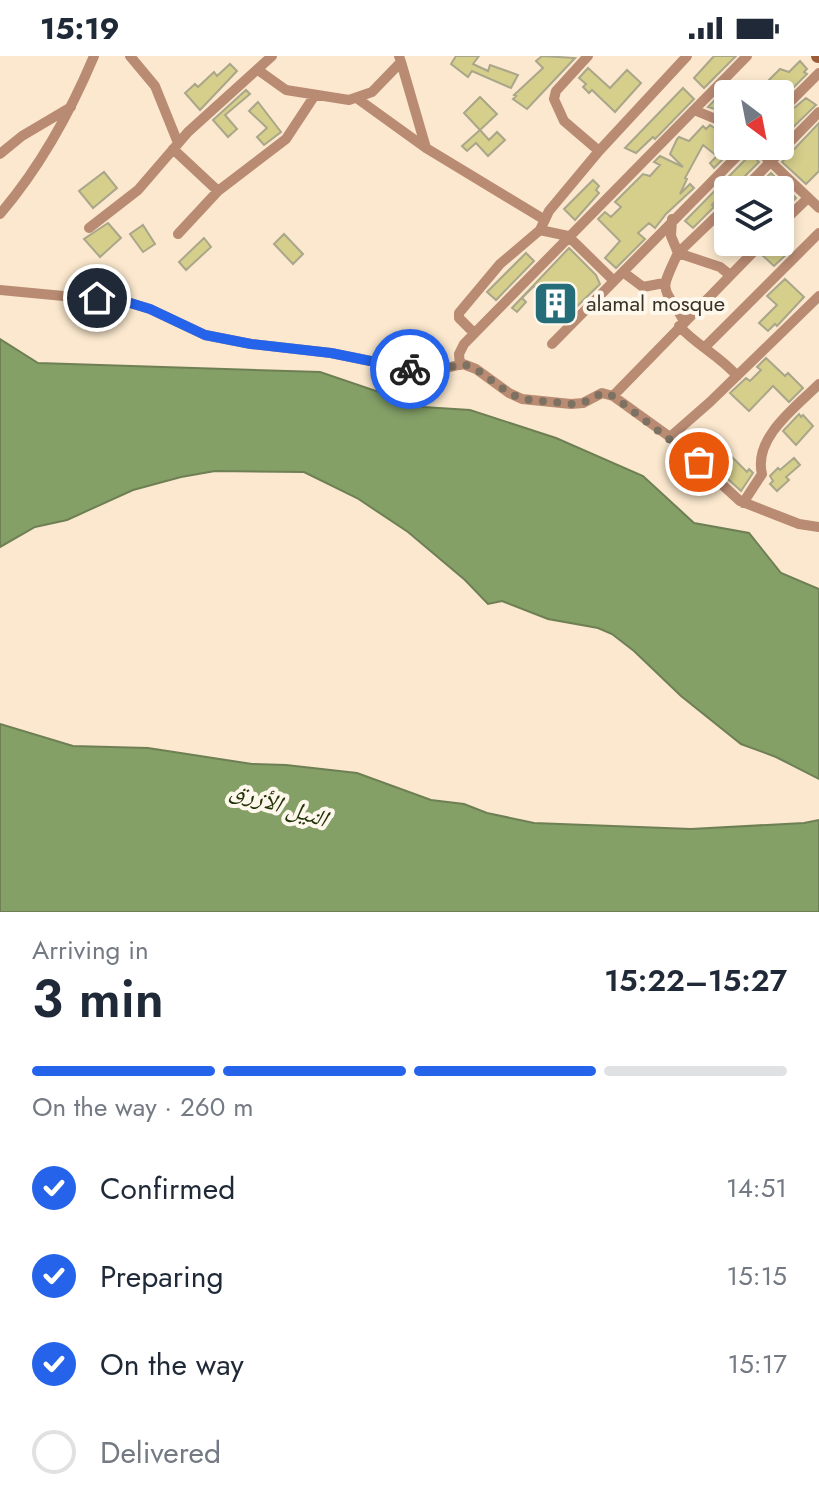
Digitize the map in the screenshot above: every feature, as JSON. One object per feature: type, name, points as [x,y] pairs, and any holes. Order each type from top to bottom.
[{"type":"street","points":[[0,214],[48,149],[73,106],[94,56]]},
{"type":"street","points":[[130,56],[155,86],[175,146],[218,191]]},
{"type":"street","points":[[89,228],[138,190],[175,146],[272,56]]},
{"type":"street","points":[[588,56],[556,91],[554,99],[564,121],[599,151]]},
{"type":"street","points":[[474,333],[459,318],[459,313],[500,264],[542,225],[549,211],[599,151],[687,56]]},
{"type":"street","points":[[460,365],[459,354],[474,333],[747,56]]},
{"type":"street","points":[[258,70],[286,90],[344,100],[358,99],[372,92],[400,59]]},
{"type":"street","points":[[400,59],[426,148]]},
{"type":"street","points":[[794,98],[819,73]]},
{"type":"street","points":[[178,234],[218,191],[286,139],[315,95]]},
{"type":"street","points":[[358,99],[542,225],[568,236],[614,281]]},
{"type":"street","points":[[0,154],[22,136],[73,106]]},
{"type":"street","points":[[694,110],[714,118]]},
{"type":"street","points":[[758,176],[819,112]]},
{"type":"street","points":[[552,344],[733,160]]},
{"type":"street","points":[[767,160],[819,208]]},
{"type":"street","points":[[794,212],[808,198]]},
{"type":"street","points":[[714,218],[678,253],[664,283],[665,293],[689,337],[706,346],[737,376]]},
{"type":"street","points":[[672,219],[671,236],[678,253],[720,267],[730,275]]},
{"type":"street","points":[[706,346],[819,233]]},
{"type":"street","points":[[613,396],[749,256]]},
{"type":"street","points":[[623,272],[643,287],[664,283]]},
{"type":"street","points":[[0,290],[127,302],[150,309],[205,335],[241,343],[331,353],[433,371],[460,365],[476,369],[522,399],[571,404],[583,403],[602,393],[613,396],[670,437],[743,503],[799,524],[819,527]]},
{"type":"street","points":[[670,437],[819,296]]},
{"type":"street","points":[[743,503],[762,474],[759,465],[764,444],[818,390]]},
{"type":"water","points":[[0,339],[38,363],[320,372],[423,407],[470,410],[556,438],[643,476],[694,523],[749,533],[781,573],[819,589],[819,779],[776,757],[741,744],[681,696],[612,634],[598,628],[548,619],[502,601],[488,604],[465,580],[408,532],[357,498],[304,472],[215,471],[181,477],[133,490],[67,520],[35,527],[0,547]]},
{"type":"water","name":"النيل الأزرق","points":[[0,724],[73,746],[148,748],[252,764],[357,773],[431,800],[464,804],[487,813],[534,823],[691,829],[819,820],[819,912],[0,912]]},
{"type":"building","points":[[456,56],[479,56],[473,64],[488,71],[490,65],[518,75],[511,88],[472,71],[468,77],[451,64]]},
{"type":"building","points":[[542,56],[575,58],[527,109],[513,99],[514,95],[543,68],[536,61]]},
{"type":"building","points":[[714,56],[736,56],[704,88],[694,78]]},
{"type":"building","points":[[800,61],[807,69],[804,72],[807,74],[794,87],[794,80],[769,80],[780,69],[789,72]]},
{"type":"building","points":[[230,64],[237,71],[200,110],[185,93],[195,84],[198,87],[214,72],[217,76]]},
{"type":"building","points":[[588,68],[610,88],[627,70],[641,83],[615,112],[592,90],[589,93],[583,87],[586,84],[579,78]]},
{"type":"building","points":[[683,88],[694,99],[655,139],[653,137],[636,153],[625,148]]},
{"type":"building","points":[[246,90],[250,94],[225,115],[237,129],[228,137],[213,120]]},
{"type":"building","points":[[480,97],[497,114],[480,130],[464,113]]},
{"type":"building","points":[[806,98],[816,105],[794,126],[794,108]]},
{"type":"building","points":[[258,102],[281,132],[264,145],[257,137],[267,128],[249,111]]},
{"type":"building","points":[[819,123],[819,171],[806,184],[782,162],[794,160],[794,149]]},
{"type":"building","points":[[710,125],[714,128],[714,154],[703,145],[680,194],[690,184],[694,188],[655,228],[649,223],[638,233],[645,239],[616,268],[605,258],[620,241],[598,219],[605,212],[611,217],[621,207],[615,202],[643,174],[650,176],[660,165],[654,162],[660,156],[683,167],[670,154],[677,139],[689,141],[703,126],[706,129]]},
{"type":"building","points":[[480,130],[489,140],[497,132],[505,140],[488,156],[476,143],[467,151],[462,146]]},
{"type":"building","points":[[714,159],[722,160],[714,168],[710,163]]},
{"type":"building","points":[[745,160],[759,162],[745,176],[729,176]]},
{"type":"building","points":[[104,172],[117,188],[93,208],[79,191]]},
{"type":"building","points":[[593,180],[599,186],[596,190],[599,193],[575,220],[564,209]]},
{"type":"building","points":[[714,192],[714,207],[693,228],[685,221]]},
{"type":"building","points":[[108,223],[121,238],[100,257],[84,239]]},
{"type":"building","points":[[143,225],[155,244],[143,252],[130,234]]},
{"type":"building","points":[[284,234],[303,254],[293,264],[274,244]]},
{"type":"building","points":[[204,238],[211,247],[186,270],[179,262]]},
{"type":"building","points":[[569,248],[596,275],[600,284],[564,319],[537,307],[543,295],[534,286],[522,298],[526,302],[517,312],[512,308]]},
{"type":"building","points":[[526,253],[534,261],[496,300],[487,292]]},
{"type":"building","points":[[763,256],[785,256],[774,266]]},
{"type":"building","points":[[785,279],[804,297],[777,326],[775,324],[768,331],[759,323],[777,305],[767,296]]},
{"type":"building","points":[[766,358],[803,388],[789,402],[773,386],[749,411],[730,393],[746,378],[750,381],[761,370],[757,367]]},
{"type":"building","points":[[799,414],[813,426],[796,445],[783,431]]},
{"type":"building","points":[[731,456],[747,472],[749,469],[753,473],[741,491],[717,469]]},
{"type":"building","points":[[794,458],[800,465],[786,477],[789,480],[777,491],[770,484],[773,481],[770,476]]},
{"type":"way so far","points":[[410,369],[433,371],[463,364],[522,399],[571,404],[583,403],[602,393],[613,396],[699,462]]},
{"type":"place","name":"alamal mosque","points":[[555,303]]},
{"type":"route","points":[[97,298],[150,309],[205,335],[251,344],[331,353],[410,369]]}]
